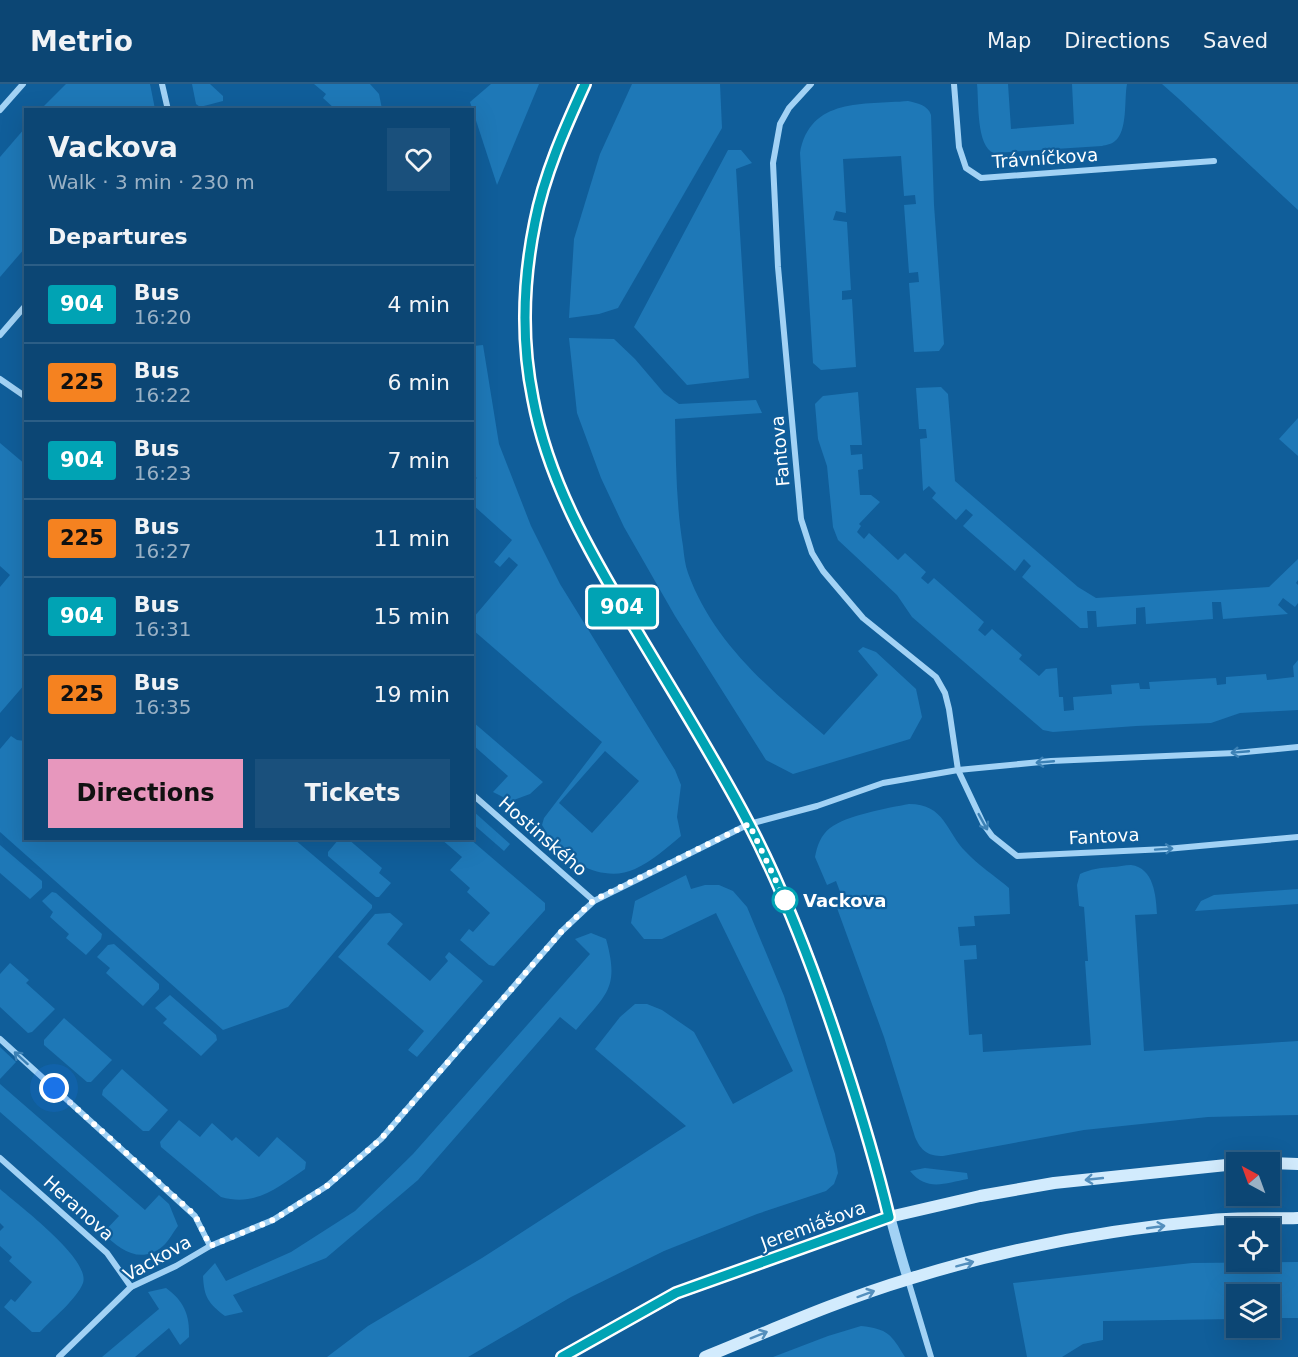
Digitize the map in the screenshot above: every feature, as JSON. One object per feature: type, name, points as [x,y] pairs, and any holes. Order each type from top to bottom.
[{"type":"main road","points":[[1280,1163],[1298,1164]]},
{"type":"main road","name":"Jeremiášova","points":[[562,1357],[676,1293],[889,1217],[980,1196],[1054,1183],[1226,1165]]},
{"type":"main road","points":[[705,1357],[824,1309],[908,1279],[1067,1239],[1213,1220],[1298,1218]]},
{"type":"street","points":[[0,110],[22,84]]},
{"type":"street","points":[[162,84],[168,108]]},
{"type":"street","points":[[585,84],[560,143],[535,219],[525,298],[524,324],[527,360],[533,401],[543,438],[562,492],[585,544],[749,824],[775,876],[818,982],[873,1154],[889,1217],[931,1357]]},
{"type":"street","name":"Fantova","points":[[811,84],[789,108],[780,124],[773,164],[778,267],[801,519],[813,553],[823,571],[863,618],[936,678],[945,693],[958,770],[984,825],[992,836],[1017,856],[1167,849],[1298,837]]},
{"type":"street","name":"Trávníčkova","points":[[954,84],[959,147],[966,168],[981,178],[1214,161]]},
{"type":"street","points":[[0,335],[24,307]]},
{"type":"street","points":[[0,379],[24,396]]},
{"type":"street","points":[[749,824],[818,806],[883,783],[958,770],[1051,761],[1235,753],[1298,747]]},
{"type":"street","name":"Hostinského","points":[[474,796],[594,900]]},
{"type":"street","name":"Vackova","points":[[59,1357],[131,1287],[176,1266],[210,1246],[273,1220],[327,1186],[381,1139],[562,931],[594,900],[749,824]]},
{"type":"street","points":[[0,1039],[195,1215],[210,1246]]},
{"type":"street","name":"Heranova","points":[[0,1158],[107,1253],[131,1287]]},
{"type":"shaded area","points":[[66,84],[150,84],[155,108],[42,108]]},
{"type":"shaded area","points":[[192,84],[210,84],[223,96],[223,101],[200,107],[196,104]]},
{"type":"shaded area","points":[[314,84],[370,84],[379,94],[382,108],[334,108],[323,98],[326,94]]},
{"type":"shaded area","points":[[491,84],[539,84],[497,185],[474,114],[474,108],[470,102]]},
{"type":"shaded area","points":[[632,84],[720,84],[722,128],[618,308],[599,314],[569,318],[574,239],[600,154]]},
{"type":"shaded area","points":[[977,84],[1008,84],[1011,129],[1074,124],[1072,84],[1127,84],[1122,130],[1114,142],[1102,146],[994,153],[988,149],[981,133]]},
{"type":"shaded area","points":[[1162,84],[1298,84],[1298,210],[1179,99]]},
{"type":"shaded area","points":[[908,101],[925,107],[931,115],[934,205],[944,344],[939,351],[914,352],[909,283],[919,282],[918,272],[909,273],[904,205],[916,204],[915,195],[904,196],[901,156],[843,159],[846,213],[836,211],[833,220],[847,222],[851,290],[842,291],[842,300],[852,299],[856,367],[821,370],[813,363],[800,153],[806,135],[815,122],[827,113],[857,104]]},
{"type":"shaded area","points":[[24,129],[24,249],[0,277],[0,157]]},
{"type":"shaded area","points":[[728,150],[741,150],[752,163],[736,169],[749,378],[687,385],[634,327]]},
{"type":"shaded area","points":[[569,338],[614,339],[635,359],[664,393],[679,404],[756,400],[762,413],[675,419],[681,530],[686,567],[699,598],[712,621],[745,663],[763,682],[824,735],[878,675],[858,651],[863,647],[876,652],[916,689],[922,717],[910,739],[793,774],[766,760],[675,616],[624,527],[601,478],[577,413]]},
{"type":"shaded area","points":[[483,345],[499,444],[531,526],[560,584],[675,770],[681,785],[677,817],[681,836],[665,850],[635,869],[613,874],[602,873],[581,865],[554,845],[542,825],[544,818],[602,742],[474,631],[474,617],[518,565],[509,557],[500,567],[494,562],[512,540],[474,506],[474,480],[477,478],[474,476],[474,346]],"holes":[[[605,751],[639,781],[592,833],[559,803]]]},
{"type":"shaded area","points":[[941,387],[948,394],[955,481],[1078,587],[1096,598],[1269,587],[1298,559],[1296,583],[1298,603],[1295,607],[1283,598],[1278,605],[1288,614],[1223,619],[1221,602],[1212,602],[1213,619],[1146,624],[1145,607],[1136,608],[1136,624],[1097,627],[1096,611],[1087,611],[1088,628],[1080,628],[1022,577],[1031,566],[1024,559],[1015,571],[963,526],[973,515],[966,509],[956,520],[932,498],[936,493],[929,486],[923,491],[920,439],[927,438],[926,429],[919,429],[916,388]]},
{"type":"shaded area","points":[[858,392],[862,445],[850,445],[851,455],[862,454],[863,469],[858,470],[860,495],[871,495],[880,502],[859,524],[861,526],[857,532],[864,539],[869,533],[898,560],[905,553],[926,572],[921,578],[928,584],[934,578],[984,622],[978,630],[985,636],[992,629],[1022,655],[1019,659],[1039,676],[1046,669],[1057,668],[1059,697],[1063,697],[1064,711],[1074,710],[1073,697],[1112,694],[1111,685],[1139,683],[1140,689],[1150,689],[1149,682],[1216,678],[1217,685],[1226,684],[1226,677],[1266,674],[1267,680],[1294,677],[1293,666],[1298,660],[1298,710],[1240,713],[1211,723],[1053,732],[1043,730],[912,617],[897,595],[838,540],[833,527],[827,466],[818,439],[815,404],[823,396]]},
{"type":"shaded area","points":[[1298,418],[1298,456],[1279,439]]},
{"type":"shaded area","points":[[0,443],[24,463],[24,685],[0,713],[0,587],[10,575],[0,566]]},
{"type":"shaded area","points":[[474,723],[543,782],[530,794],[511,801],[493,792],[508,776],[474,746]]},
{"type":"shaded area","points":[[11,736],[24,741],[24,840],[295,840],[372,905],[372,908],[288,1007],[223,1030],[0,832],[0,749]]},
{"type":"shaded area","points":[[909,804],[921,805],[938,814],[966,852],[1009,888],[1010,914],[974,916],[975,926],[958,927],[960,946],[976,945],[977,959],[964,960],[969,1035],[982,1034],[983,1052],[1091,1045],[1084,907],[1079,906],[1077,885],[1080,874],[1084,872],[1131,865],[1145,871],[1149,877],[1157,907],[1157,914],[1135,915],[1144,1051],[1298,1041],[1298,1115],[1208,1117],[1084,1130],[943,1156],[926,1152],[915,1137],[884,1037],[837,908],[845,905],[836,881],[827,885],[815,857],[822,837],[837,823]]},
{"type":"shaded area","points":[[474,812],[510,844],[504,851],[474,825]]},
{"type":"shaded area","points":[[338,840],[349,840],[382,868],[379,873],[391,883],[379,897],[376,897],[328,856],[328,852]]},
{"type":"shaded area","points":[[442,840],[471,840],[545,903],[545,910],[494,966],[489,965],[460,940],[469,929],[473,932],[490,913],[467,892],[470,888],[450,870],[462,857]]},
{"type":"shaded area","points":[[0,845],[42,881],[42,888],[30,899],[0,873]]},
{"type":"shaded area","points":[[686,875],[691,889],[705,885],[719,885],[733,891],[747,907],[784,996],[835,1154],[838,1173],[834,1184],[826,1191],[757,1214],[664,1251],[571,1297],[468,1357],[327,1357],[368,1326],[482,1258],[686,1126],[595,1049],[620,1017],[635,1004],[647,1004],[662,1010],[694,1032],[733,1104],[793,1071],[716,913],[662,939],[644,939],[631,923],[635,901]]},
{"type":"shaded area","points":[[1298,889],[1298,904],[1195,911],[1201,901],[1214,895]]},
{"type":"shaded area","points":[[52,892],[56,893],[102,934],[101,939],[86,955],[66,938],[69,934],[50,917],[53,912],[42,901]]},
{"type":"shaded area","points":[[390,913],[403,924],[387,944],[430,981],[448,961],[445,957],[449,952],[483,981],[417,1057],[408,1050],[424,1031],[338,957],[375,914]]},
{"type":"shaded area","points":[[591,933],[606,939],[610,956],[611,980],[602,999],[576,1030],[560,1017],[418,1180],[326,1258],[233,1295],[243,1312],[225,1316],[215,1307],[208,1299],[204,1289],[203,1276],[215,1263],[226,1281],[291,1252],[355,1211],[413,1154],[590,954],[575,939]]},
{"type":"shaded area","points":[[114,944],[159,984],[159,989],[143,1006],[106,973],[110,968],[97,957],[108,945]]},
{"type":"shaded area","points":[[10,963],[29,980],[26,983],[55,1009],[32,1032],[28,1033],[0,1007],[0,974]]},
{"type":"shaded area","points":[[170,995],[216,1035],[217,1040],[201,1056],[163,1023],[167,1019],[155,1008]]},
{"type":"shaded area","points":[[64,1018],[112,1060],[91,1082],[87,1082],[44,1045],[44,1040]]},
{"type":"shaded area","points":[[0,1047],[16,1062],[0,1079]]},
{"type":"shaded area","points":[[122,1069],[168,1110],[149,1131],[143,1131],[102,1095],[103,1090]]},
{"type":"shaded area","points":[[0,1084],[145,1210],[159,1195],[169,1204],[178,1226],[165,1244],[155,1252],[139,1255],[124,1250],[103,1233],[119,1216],[0,1112]]},
{"type":"shaded area","points":[[179,1120],[200,1137],[212,1123],[232,1141],[236,1137],[259,1157],[277,1137],[306,1162],[305,1169],[266,1194],[245,1199],[221,1197],[161,1147],[160,1142]]},
{"type":"shaded area","points":[[925,1168],[967,1173],[968,1179],[944,1184],[930,1184],[916,1178],[910,1171]]},
{"type":"shaded area","points":[[0,1189],[65,1247],[76,1260],[82,1273],[83,1283],[80,1289],[64,1309],[40,1332],[32,1332],[4,1307],[11,1299],[15,1302],[32,1282],[9,1261],[12,1257],[0,1246],[0,1231],[4,1227],[0,1223]]},
{"type":"shaded area","points":[[1280,1262],[1298,1262],[1298,1318],[1280,1318],[1280,1284],[1226,1284],[1226,1319],[1103,1321],[1103,1340],[1083,1344],[1062,1357],[1027,1357],[1013,1283],[1192,1263],[1226,1263],[1226,1272],[1280,1272]]},
{"type":"shaded area","points":[[166,1288],[185,1309],[189,1337],[180,1345],[169,1328],[135,1357],[102,1357],[159,1309],[148,1292]]},
{"type":"shaded area","points":[[861,1326],[888,1334],[905,1357],[773,1357],[828,1336]]},
{"type":"bus line","name":"904","points":[[562,1357],[676,1293],[889,1217],[871,1148],[818,982],[775,876],[720,772],[585,544],[562,492],[533,401],[524,324],[535,219],[560,143],[585,84]]},
{"type":"place","name":"Vackova","points":[[785,900]]},
{"type":"route","points":[[54,1088],[195,1215],[210,1246],[273,1220],[327,1186],[381,1139],[562,931],[594,900],[749,824],[785,900]]}]
